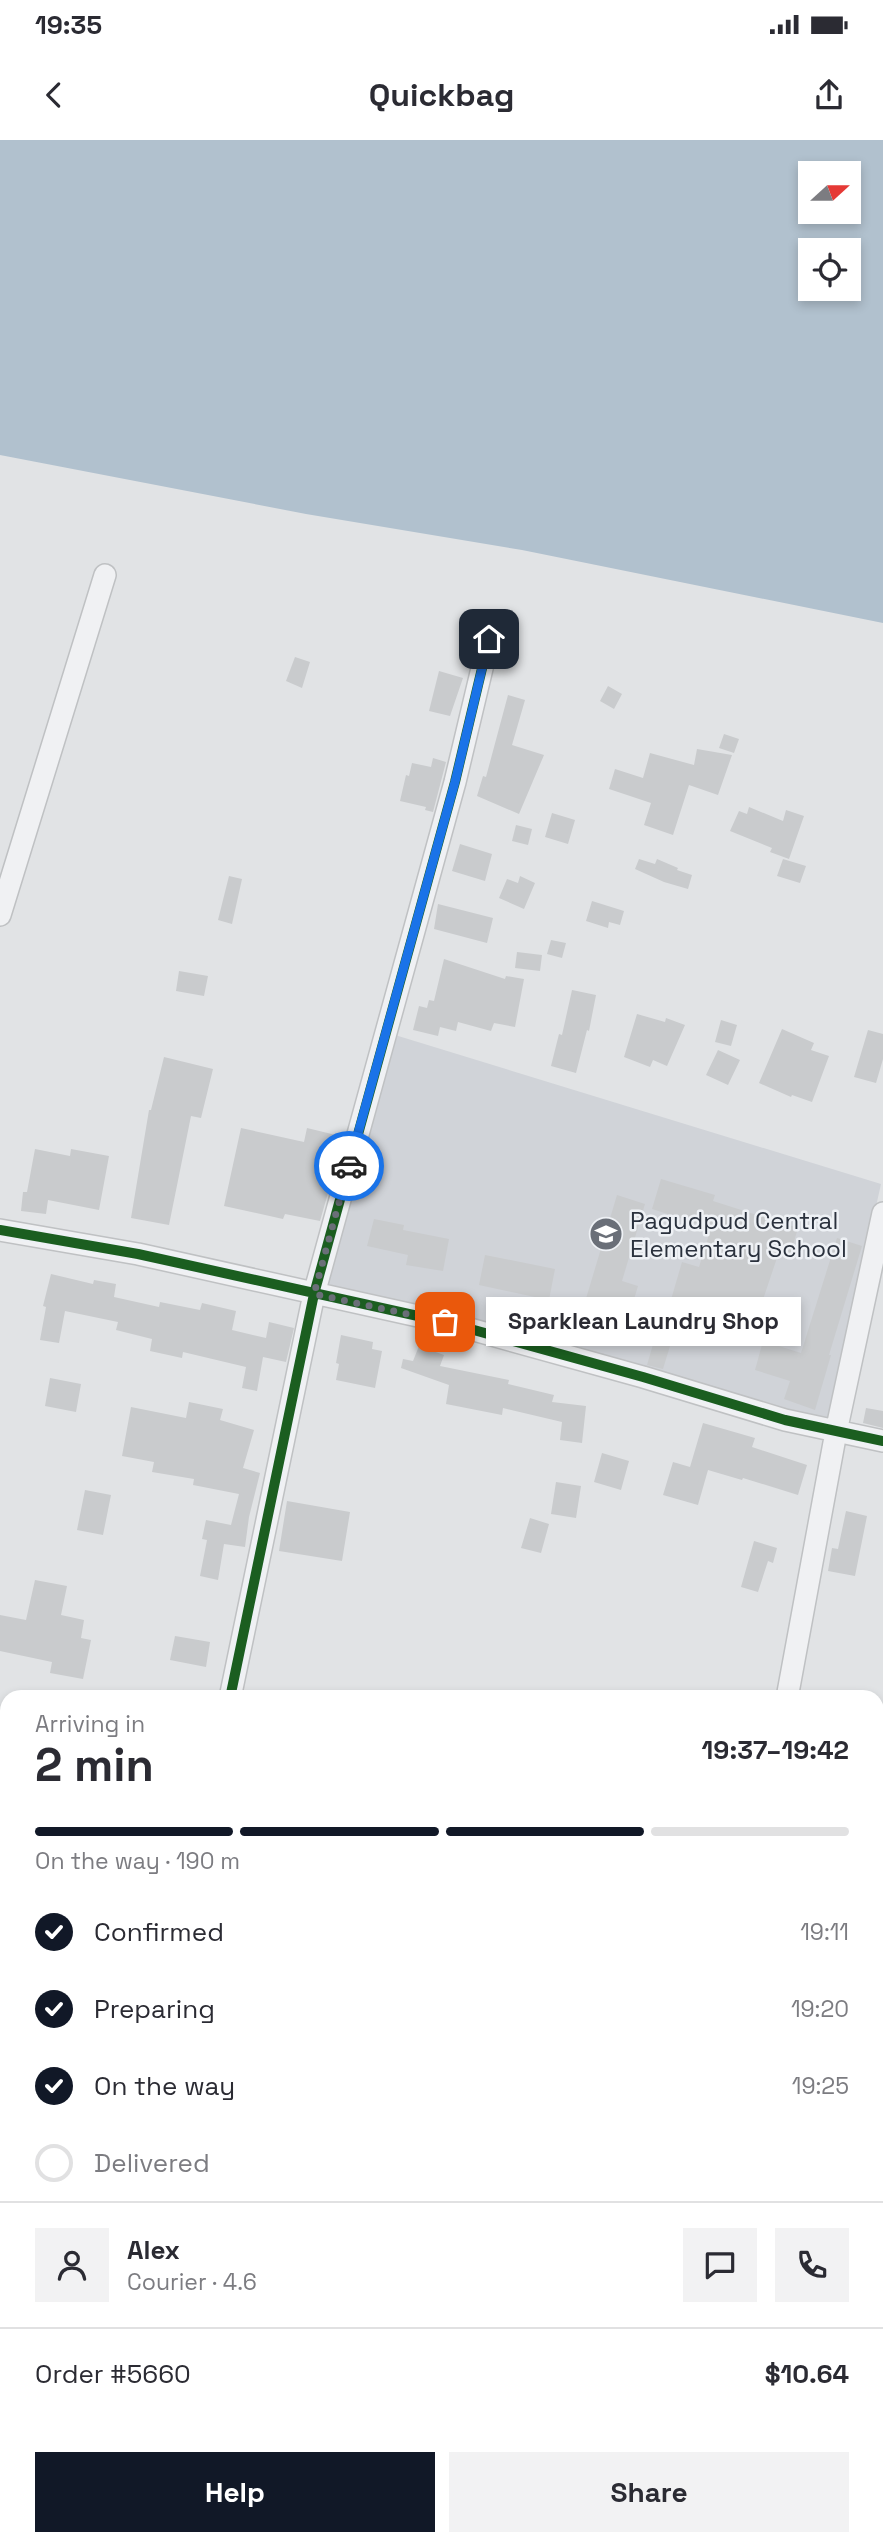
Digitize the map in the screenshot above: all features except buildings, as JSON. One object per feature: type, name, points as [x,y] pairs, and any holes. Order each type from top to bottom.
[{"type":"street","points":[[0,915],[105,575]]},
{"type":"street","points":[[232,1690],[314,1294],[455,782],[489,639]]},
{"type":"street","points":[[788,1690],[836,1432],[883,1213]]},
{"type":"street","points":[[0,1230],[138,1254],[445,1322],[785,1420],[883,1441]]},
{"type":"shaded area","name":"Pagudpud Central Elementary School","points":[[395,1035],[881,1184],[828,1420],[328,1284]]},
{"type":"water","points":[[0,140],[883,140],[883,623],[522,550],[306,514],[0,455]]},
{"type":"cycle path","points":[[232,1690],[314,1294],[455,782],[489,639]]},
{"type":"cycle path","points":[[0,1230],[138,1254],[445,1322],[785,1420],[883,1441]]},
{"type":"way so far","points":[[349,1166],[314,1294],[445,1322]]},
{"type":"place","name":"Pagudpud Central Elementary School","points":[[606,1234]]},
{"type":"place","name":"Sparklean Laundry Shop","points":[[445,1322]]},
{"type":"route","points":[[349,1166],[455,782],[489,639]]}]
